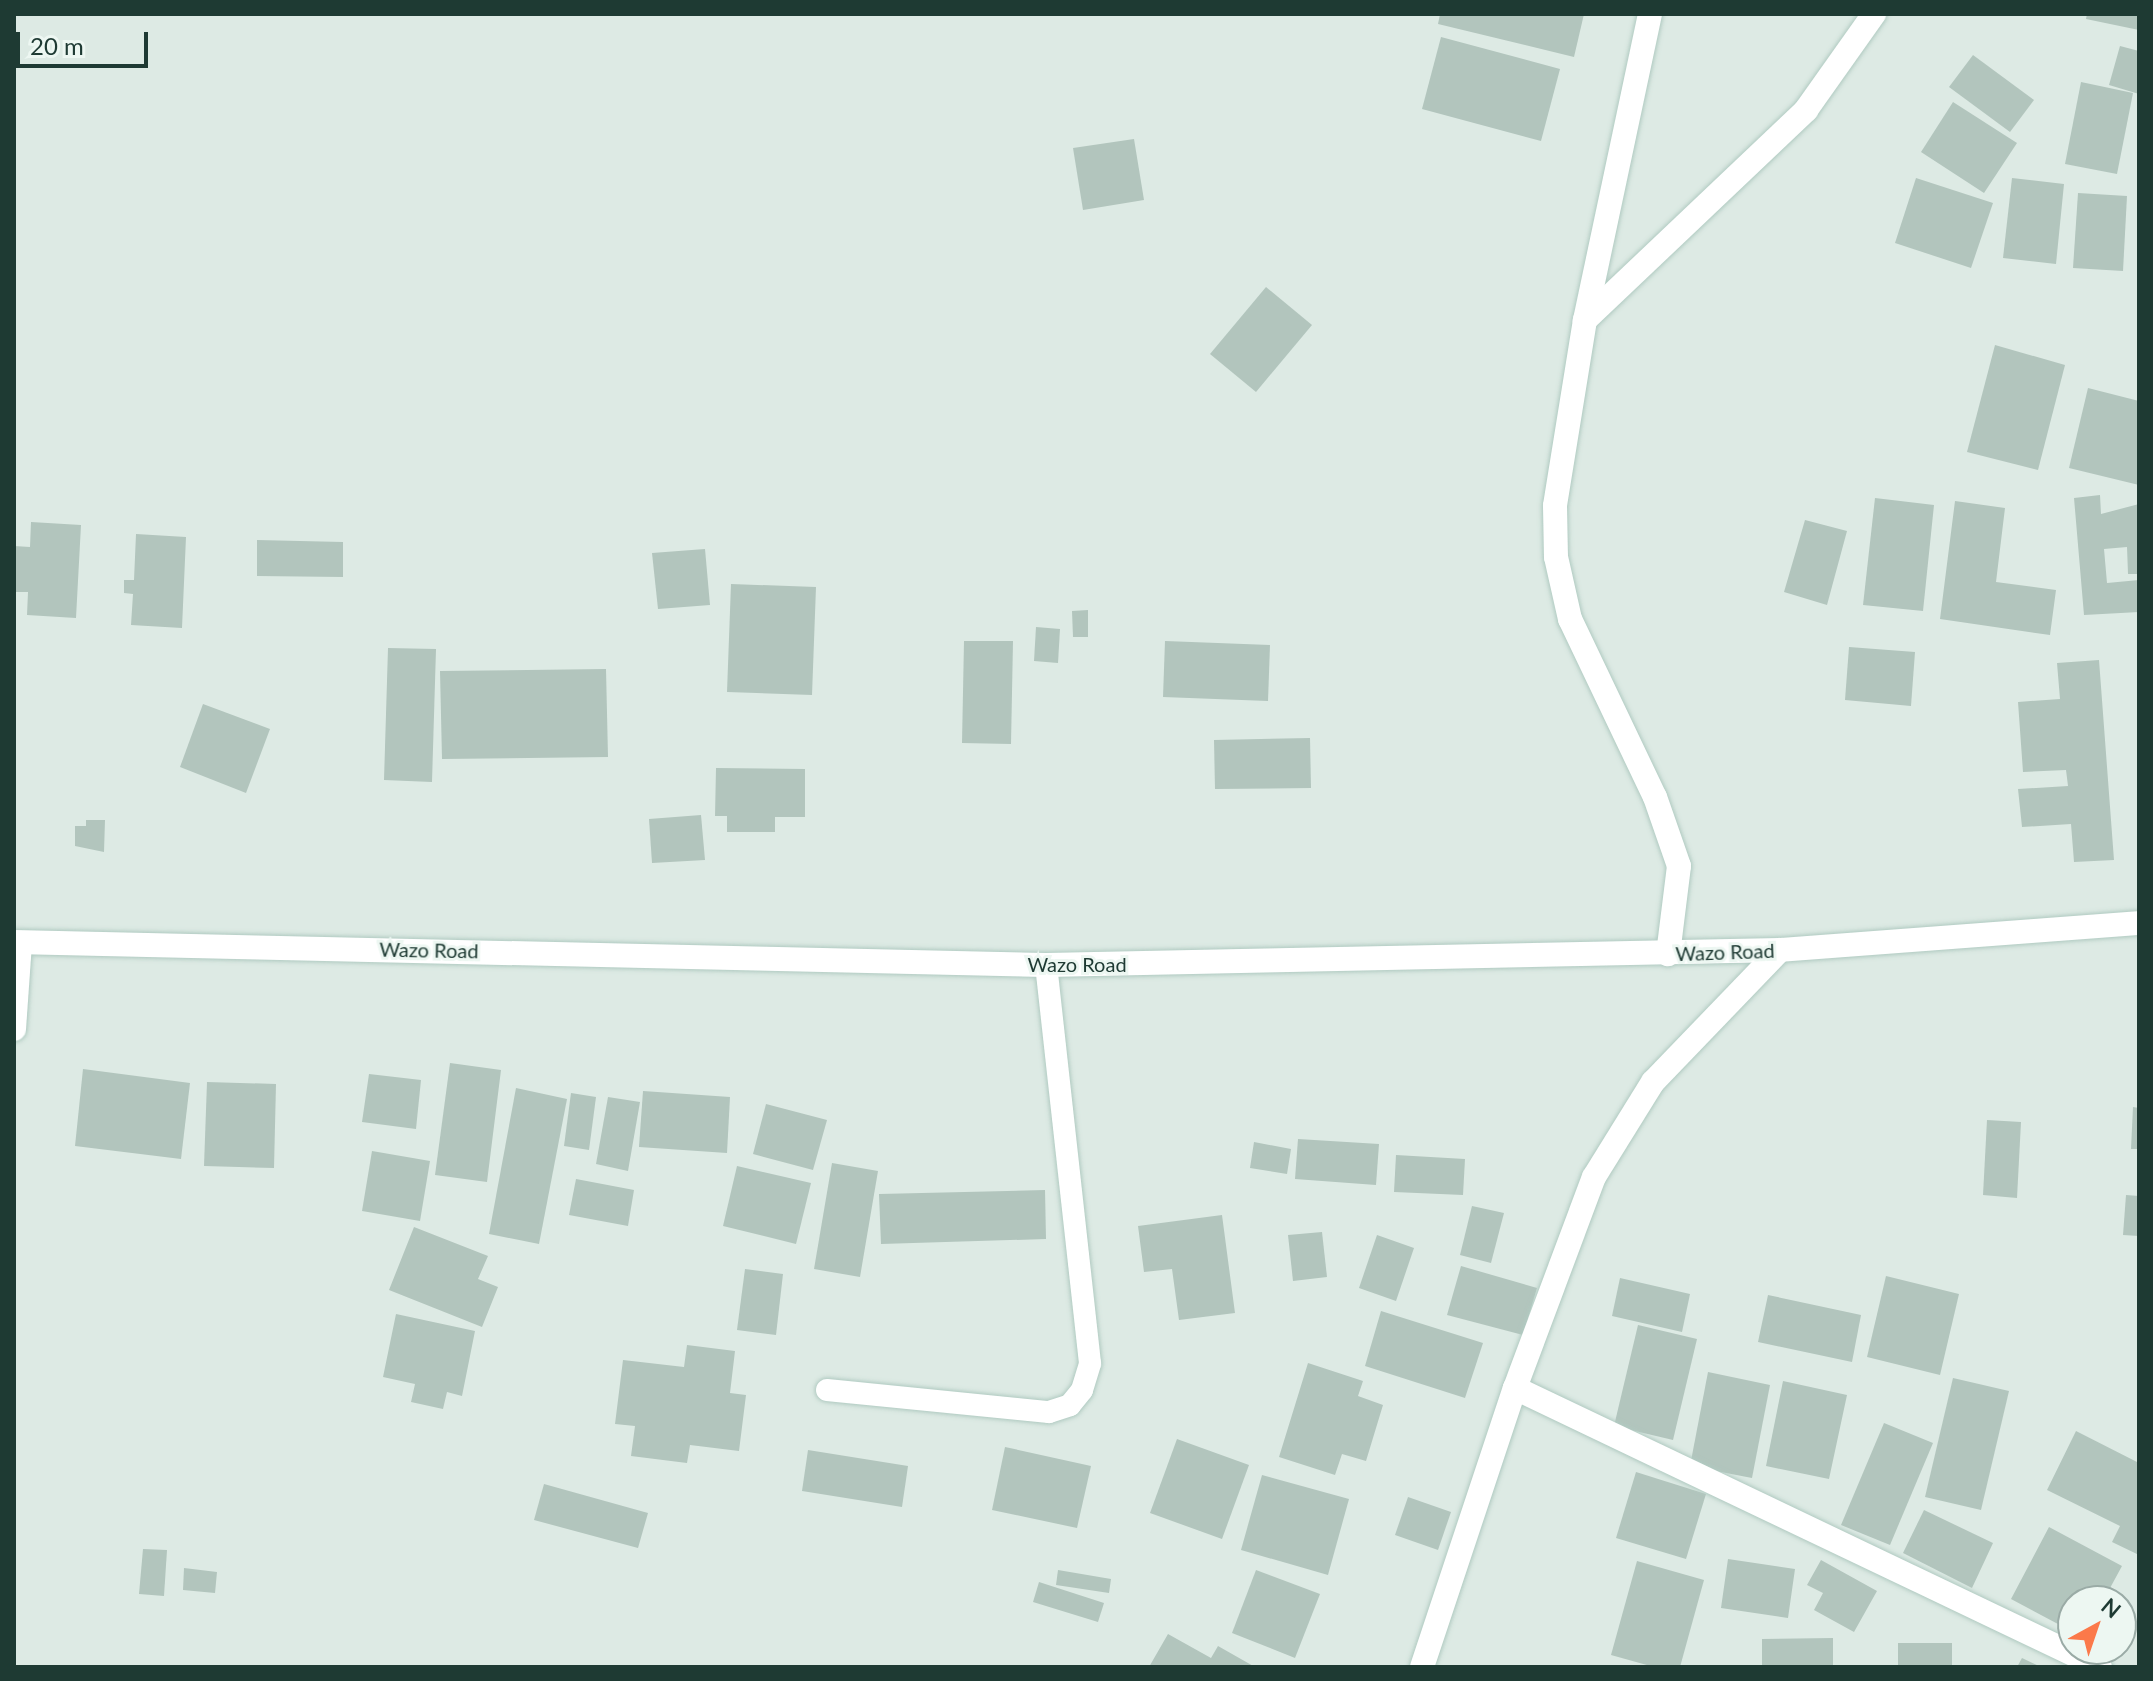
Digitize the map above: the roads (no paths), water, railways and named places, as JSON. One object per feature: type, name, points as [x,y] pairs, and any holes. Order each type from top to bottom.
[{"type":"street","points":[[1650,14],[1585,320],[1555,506],[1556,557],[1570,619],[1655,797],[1679,866],[1668,954]]},
{"type":"street","points":[[1585,320],[1806,110],[1874,14]]},
{"type":"street","name":"Wazo Road","points":[[17,942],[1046,965],[1780,950],[2139,923]]},
{"type":"street","points":[[14,1029],[17,942]]},
{"type":"street","points":[[1422,1667],[1515,1388],[1594,1177],[1623,1127],[1689,1039],[1780,950]]},
{"type":"street","points":[[1515,1388],[2100,1667]]},
{"type":"lane","points":[[827,1390],[1049,1412],[1070,1405],[1082,1390],[1090,1363],[1046,965]]}]
